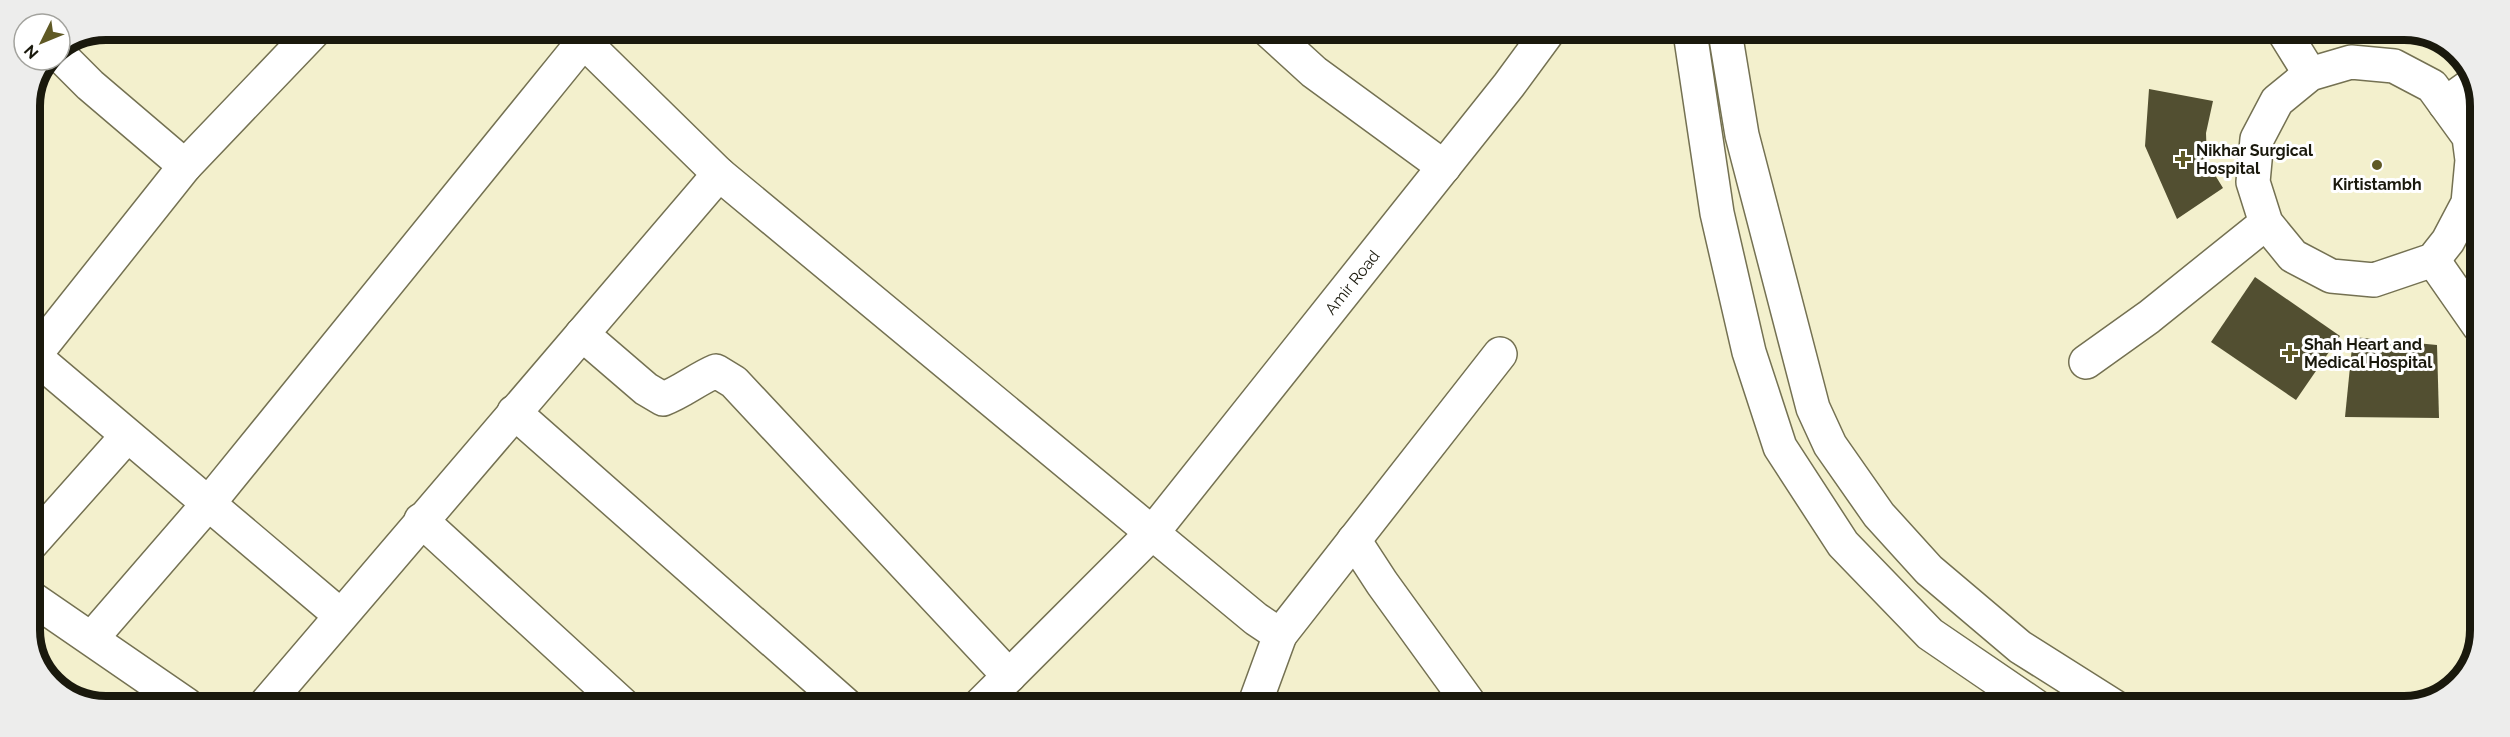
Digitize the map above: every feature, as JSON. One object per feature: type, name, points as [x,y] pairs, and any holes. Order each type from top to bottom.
[{"type":"street","points":[[40,347],[185,166],[305,40]]},
{"type":"street","points":[[92,638],[208,504],[575,40]]},
{"type":"street","points":[[582,40],[719,174],[1256,618],[1280,635]]},
{"type":"street","points":[[1279,40],[1314,72],[1444,167]]},
{"type":"street","name":"Amir Road","points":[[989,696],[1153,532],[1509,85],[1542,40]]},
{"type":"street","points":[[1691,40],[1717,213],[1749,352],[1779,447],[1843,544],[1930,634],[2021,696]]},
{"type":"street","points":[[1726,40],[1745,146],[1813,408],[1830,445],[1879,516],[1929,570],[2020,647],[2098,696]]},
{"type":"street","points":[[2289,40],[2310,74]]},
{"type":"street","points":[[2469,129],[2445,104],[2432,86],[2394,66],[2351,62],[2310,74],[2277,101],[2258,139],[2253,182],[2266,223],[2293,256],[2331,276],[2374,280],[2433,260],[2448,241],[2468,203],[2469,190]]},
{"type":"street","points":[[72,67],[185,166]]},
{"type":"street","points":[[2445,104],[2467,88]]},
{"type":"street","points":[[272,696],[719,174]]},
{"type":"street","points":[[2086,362],[2149,317],[2266,223]]},
{"type":"street","points":[[2433,260],[2469,312]]},
{"type":"street","points":[[582,334],[646,389],[663,399],[677,394],[702,376],[716,371],[734,382],[1009,676]]},
{"type":"street","points":[[1258,696],[1280,635],[1500,354]]},
{"type":"street","points":[[40,365],[340,615]]},
{"type":"street","points":[[514,412],[836,696]]},
{"type":"street","points":[[41,533],[127,436]]},
{"type":"street","points":[[421,520],[613,696]]},
{"type":"street","points":[[1354,540],[1382,583],[1464,696]]},
{"type":"street","points":[[41,604],[174,696]]},
{"type":"building","points":[[2149,89],[2213,101],[2206,133],[2207,162],[2223,188],[2177,219],[2145,146]]},
{"type":"building","points":[[2255,277],[2340,336],[2296,400],[2211,342]]},
{"type":"building","points":[[2353,337],[2437,345],[2439,418],[2345,417]]},
{"type":"place","name":"Nikhar Surgical Hospital","points":[[2183,159]]},
{"type":"place","name":"Kirtistambh","points":[[2377,165]]},
{"type":"place","name":"Shah Heart and Medical Hospital","points":[[2290,353]]}]
